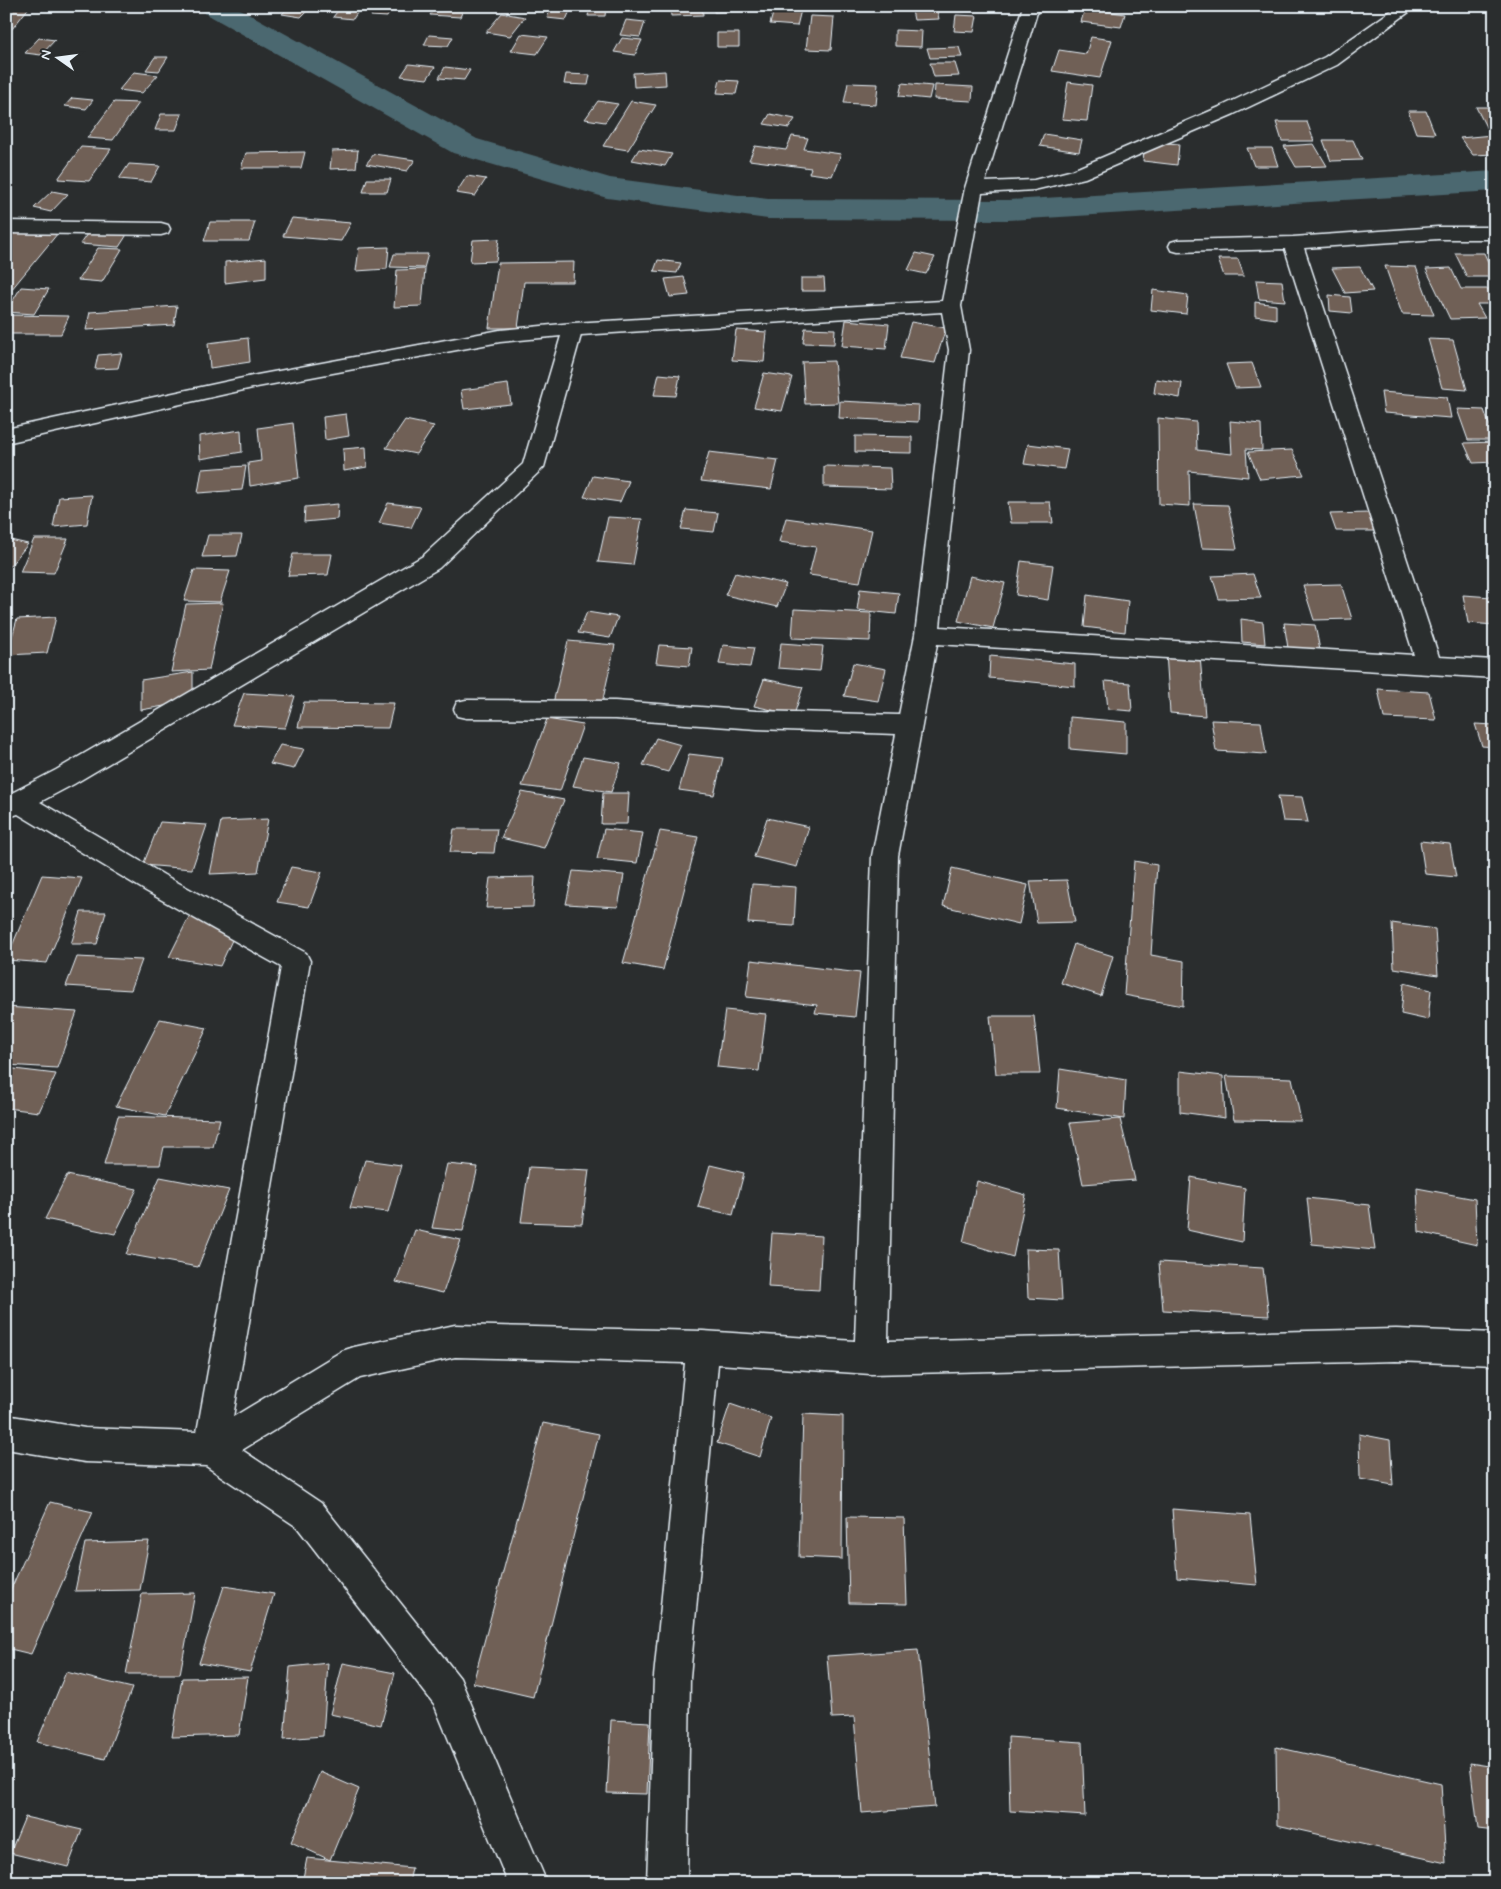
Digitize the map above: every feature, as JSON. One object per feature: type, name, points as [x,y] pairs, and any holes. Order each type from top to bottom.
[{"type":"street","points":[[871,1358],[885,856],[927,635],[960,350],[951,306],[973,193],[1031,6]]},
{"type":"street","points":[[973,193],[1034,184],[1078,174],[1228,110],[1331,61],[1408,6]]},
{"type":"street","points":[[6,227],[161,229]]},
{"type":"street","points":[[1178,246],[1293,243],[1438,233],[1495,233]]},
{"type":"street","points":[[1293,243],[1429,664]]},
{"type":"street","points":[[6,436],[257,381],[500,336],[574,329],[951,306]]},
{"type":"street","points":[[13,805],[431,562],[533,467],[574,329]]},
{"type":"street","points":[[927,635],[1495,669]]},
{"type":"street","points":[[466,709],[615,710],[757,720],[910,725]]},
{"type":"street","points":[[13,805],[296,961],[210,1449]]},
{"type":"street","points":[[210,1449],[354,1363],[455,1341],[703,1346],[871,1358],[1396,1345],[1495,1348]]},
{"type":"street","points":[[667,1883],[672,1677],[703,1346]]},
{"type":"street","points":[[6,1432],[85,1445],[210,1449],[309,1515],[446,1691],[528,1883]]},
{"type":"building","points":[[6,6],[30,6],[12,29],[6,29]]},
{"type":"building","points":[[290,6],[312,6],[301,17],[282,14]]},
{"type":"building","points":[[376,6],[393,6],[387,17],[371,16]]},
{"type":"building","points":[[435,6],[465,6],[460,17],[430,15]]},
{"type":"building","points":[[552,6],[572,6],[566,20],[547,18]]},
{"type":"building","points":[[590,6],[606,6],[605,16],[588,16]]},
{"type":"building","points":[[670,6],[702,6],[703,15],[671,16]]},
{"type":"building","points":[[714,6],[745,6],[746,11],[714,12]]},
{"type":"building","points":[[775,6],[802,6],[797,26],[770,24]]},
{"type":"building","points":[[911,6],[936,6],[939,19],[914,20]]},
{"type":"building","points":[[340,8],[359,10],[353,19],[333,17]]},
{"type":"building","points":[[1085,8],[1125,14],[1121,27],[1081,22]]},
{"type":"building","points":[[502,13],[525,17],[510,36],[486,32]]},
{"type":"building","points":[[956,15],[977,16],[974,32],[954,31]]},
{"type":"building","points":[[810,16],[834,17],[831,50],[806,49]]},
{"type":"building","points":[[626,20],[645,22],[640,37],[620,35]]},
{"type":"building","points":[[895,30],[922,31],[921,47],[895,46]]},
{"type":"building","points":[[717,33],[739,33],[739,47],[717,47]]},
{"type":"building","points":[[521,34],[548,37],[537,54],[511,51]]},
{"type":"building","points":[[429,35],[453,37],[448,46],[424,45]]},
{"type":"building","points":[[1091,37],[1112,40],[1100,78],[1052,71],[1059,50],[1086,54]]},
{"type":"building","points":[[39,38],[55,40],[41,55],[25,53]]},
{"type":"building","points":[[622,38],[642,40],[635,55],[614,52]]},
{"type":"building","points":[[959,47],[962,57],[930,58],[927,48]]},
{"type":"building","points":[[155,57],[168,57],[159,71],[146,70]]},
{"type":"building","points":[[930,63],[955,63],[959,76],[934,77]]},
{"type":"building","points":[[409,64],[435,67],[427,79],[401,76]]},
{"type":"building","points":[[445,67],[470,70],[464,80],[439,78]]},
{"type":"building","points":[[665,71],[666,85],[634,87],[633,73]]},
{"type":"building","points":[[134,72],[158,75],[142,93],[119,90]]},
{"type":"building","points":[[566,74],[590,75],[588,85],[564,84]]},
{"type":"building","points":[[720,80],[739,81],[736,94],[717,93]]},
{"type":"building","points":[[1068,82],[1092,85],[1087,121],[1062,119]]},
{"type":"building","points":[[848,83],[878,84],[876,105],[844,103]]},
{"type":"building","points":[[902,83],[932,86],[929,99],[899,96]]},
{"type":"building","points":[[935,85],[973,87],[972,101],[934,99]]},
{"type":"building","points":[[72,98],[93,100],[86,109],[65,106]]},
{"type":"building","points":[[598,101],[618,104],[605,122],[585,119]]},
{"type":"building","points":[[631,101],[656,105],[628,150],[603,146]]},
{"type":"building","points":[[114,102],[139,103],[113,140],[87,138]]},
{"type":"building","points":[[1476,107],[1495,107],[1495,127],[1486,127]]},
{"type":"building","points":[[1408,111],[1426,111],[1435,134],[1416,133]]},
{"type":"building","points":[[161,114],[182,114],[176,130],[155,130]]},
{"type":"building","points":[[770,114],[795,119],[789,128],[764,124]]},
{"type":"building","points":[[1276,122],[1307,122],[1314,141],[1282,141]]},
{"type":"building","points":[[1044,134],[1082,140],[1079,152],[1040,146]]},
{"type":"building","points":[[1492,135],[1495,138],[1495,154],[1473,155],[1460,138]]},
{"type":"building","points":[[792,136],[808,138],[804,149],[841,154],[832,176],[809,173],[811,168],[749,160],[755,146],[786,150]]},
{"type":"building","points":[[1323,140],[1353,140],[1362,160],[1331,161]]},
{"type":"building","points":[[1145,141],[1179,144],[1177,165],[1143,161]]},
{"type":"building","points":[[1314,144],[1327,166],[1296,167],[1284,146]]},
{"type":"building","points":[[81,147],[111,149],[89,181],[58,179]]},
{"type":"building","points":[[1247,148],[1272,148],[1278,166],[1254,166]]},
{"type":"building","points":[[639,149],[672,154],[665,166],[632,160]]},
{"type":"building","points":[[358,150],[356,168],[330,169],[332,151]]},
{"type":"building","points":[[305,152],[301,168],[241,168],[246,153]]},
{"type":"building","points":[[374,154],[415,160],[407,171],[366,164]]},
{"type":"building","points":[[129,164],[160,166],[151,182],[119,179]]},
{"type":"building","points":[[467,176],[486,179],[475,196],[456,193]]},
{"type":"building","points":[[367,179],[391,179],[387,192],[363,192]]},
{"type":"building","points":[[52,191],[68,194],[51,212],[34,208]]},
{"type":"building","points":[[292,218],[351,223],[341,241],[283,236]]},
{"type":"building","points":[[210,222],[255,222],[249,241],[204,241]]},
{"type":"building","points":[[6,226],[58,233],[11,290],[6,289]]},
{"type":"building","points":[[92,227],[130,230],[119,247],[80,244]]},
{"type":"building","points":[[499,239],[496,261],[470,262],[473,240]]},
{"type":"building","points":[[389,247],[387,269],[356,271],[359,248]]},
{"type":"building","points":[[98,248],[122,249],[102,282],[78,280]]},
{"type":"building","points":[[916,253],[935,257],[926,274],[908,270]]},
{"type":"building","points":[[1455,253],[1484,253],[1495,277],[1467,277]]},
{"type":"building","points":[[394,254],[428,254],[424,268],[390,267]]},
{"type":"building","points":[[266,258],[266,278],[225,283],[225,262]]},
{"type":"building","points":[[1218,259],[1238,259],[1244,276],[1224,276]]},
{"type":"building","points":[[658,260],[681,263],[677,273],[654,271]]},
{"type":"building","points":[[574,262],[573,282],[524,282],[518,328],[489,328],[498,263]]},
{"type":"building","points":[[1385,266],[1416,267],[1434,315],[1402,314]]},
{"type":"building","points":[[1360,267],[1373,291],[1345,293],[1332,268]]},
{"type":"building","points":[[1451,268],[1461,289],[1495,289],[1495,304],[1477,304],[1485,318],[1450,319],[1426,269]]},
{"type":"building","points":[[425,269],[422,306],[394,307],[397,270]]},
{"type":"building","points":[[684,277],[689,295],[670,297],[665,279]]},
{"type":"building","points":[[801,278],[824,278],[825,291],[801,291]]},
{"type":"building","points":[[1256,280],[1282,281],[1285,301],[1259,299]]},
{"type":"building","points":[[21,287],[49,289],[34,314],[6,312]]},
{"type":"building","points":[[1153,290],[1188,295],[1186,314],[1151,310]]},
{"type":"building","points":[[1329,295],[1350,297],[1352,313],[1330,311]]},
{"type":"building","points":[[1255,302],[1276,305],[1276,319],[1255,316]]},
{"type":"building","points":[[177,306],[174,325],[86,330],[90,312]]},
{"type":"building","points":[[8,315],[69,316],[61,334],[6,334]]},
{"type":"building","points":[[846,320],[889,324],[886,349],[842,346]]},
{"type":"building","points":[[911,322],[946,328],[935,363],[900,358]]},
{"type":"building","points":[[805,328],[835,329],[834,344],[803,343]]},
{"type":"building","points":[[736,330],[767,332],[764,362],[732,360]]},
{"type":"building","points":[[248,338],[250,362],[210,368],[208,343]]},
{"type":"building","points":[[1428,339],[1453,340],[1467,390],[1442,388]]},
{"type":"building","points":[[122,353],[118,368],[95,369],[98,355]]},
{"type":"building","points":[[834,361],[838,403],[805,404],[802,362]]},
{"type":"building","points":[[1252,363],[1261,387],[1235,388],[1226,364]]},
{"type":"building","points":[[764,373],[792,377],[782,411],[754,407]]},
{"type":"building","points":[[659,374],[680,376],[676,396],[654,395]]},
{"type":"building","points":[[1156,379],[1182,383],[1180,398],[1154,393]]},
{"type":"building","points":[[508,384],[511,404],[464,409],[461,390]]},
{"type":"building","points":[[1381,392],[1447,397],[1451,418],[1384,413]]},
{"type":"building","points":[[840,401],[919,405],[918,422],[839,418]]},
{"type":"building","points":[[1457,409],[1484,410],[1495,440],[1468,440]]},
{"type":"building","points":[[346,414],[349,436],[325,440],[323,417]]},
{"type":"building","points":[[1158,418],[1196,422],[1197,450],[1232,454],[1230,421],[1261,424],[1262,450],[1246,449],[1248,477],[1189,471],[1190,506],[1159,504]]},
{"type":"building","points":[[405,420],[434,426],[416,454],[386,448]]},
{"type":"building","points":[[293,423],[299,478],[250,486],[248,463],[261,461],[258,428]]},
{"type":"building","points":[[241,430],[242,452],[200,459],[199,436]]},
{"type":"building","points":[[855,436],[912,437],[912,453],[855,452]]},
{"type":"building","points":[[1495,442],[1495,462],[1473,463],[1464,443]]},
{"type":"building","points":[[1028,444],[1068,449],[1064,469],[1024,464]]},
{"type":"building","points":[[366,447],[367,467],[344,471],[343,449]]},
{"type":"building","points":[[1292,450],[1304,475],[1260,479],[1248,452]]},
{"type":"building","points":[[709,452],[778,460],[771,489],[701,481]]},
{"type":"building","points":[[246,466],[242,490],[198,493],[202,469]]},
{"type":"building","points":[[824,466],[890,468],[891,489],[824,487]]},
{"type":"building","points":[[593,476],[629,481],[620,502],[584,497]]},
{"type":"building","points":[[92,495],[87,524],[53,527],[59,497]]},
{"type":"building","points":[[1008,502],[1050,502],[1053,523],[1011,523]]},
{"type":"building","points":[[388,503],[421,507],[411,528],[379,523]]},
{"type":"building","points":[[338,504],[337,519],[304,522],[305,507]]},
{"type":"building","points":[[1194,504],[1228,505],[1237,549],[1202,548]]},
{"type":"building","points":[[686,510],[718,513],[714,532],[681,529]]},
{"type":"building","points":[[1369,513],[1375,531],[1336,531],[1330,514]]},
{"type":"building","points":[[608,517],[642,519],[633,565],[598,562]]},
{"type":"building","points":[[786,518],[872,530],[860,582],[809,575],[816,547],[779,542]]},
{"type":"building","points":[[208,535],[242,535],[237,556],[202,557]]},
{"type":"building","points":[[6,539],[28,544],[10,566],[6,566]]},
{"type":"building","points":[[34,539],[68,539],[54,573],[20,572]]},
{"type":"building","points":[[293,554],[332,554],[328,575],[288,576]]},
{"type":"building","points":[[1021,561],[1053,565],[1048,600],[1016,595]]},
{"type":"building","points":[[194,570],[230,571],[220,602],[184,601]]},
{"type":"building","points":[[735,573],[786,584],[777,607],[725,595]]},
{"type":"building","points":[[1253,574],[1261,598],[1219,599],[1212,576]]},
{"type":"building","points":[[970,576],[1005,583],[993,628],[958,621]]},
{"type":"building","points":[[1341,584],[1352,619],[1314,620],[1303,585]]},
{"type":"building","points":[[860,589],[899,593],[896,614],[857,610]]},
{"type":"building","points":[[1087,595],[1128,601],[1125,632],[1084,627]]},
{"type":"building","points":[[1463,595],[1492,597],[1495,625],[1468,623]]},
{"type":"building","points":[[223,603],[209,670],[171,672],[186,604]]},
{"type":"building","points":[[794,609],[871,613],[870,641],[792,638]]},
{"type":"building","points":[[587,612],[618,617],[610,638],[578,633]]},
{"type":"building","points":[[56,617],[47,653],[7,655],[17,619]]},
{"type":"building","points":[[1241,619],[1263,622],[1265,644],[1242,642]]},
{"type":"building","points":[[1284,623],[1315,625],[1320,650],[1288,648]]},
{"type":"building","points":[[568,641],[615,645],[601,708],[553,703]]},
{"type":"building","points":[[781,643],[823,646],[820,671],[778,668]]},
{"type":"building","points":[[659,645],[692,647],[689,666],[656,663]]},
{"type":"building","points":[[723,645],[754,648],[750,667],[719,664]]},
{"type":"building","points":[[1166,653],[1200,656],[1205,716],[1170,713]]},
{"type":"building","points":[[990,656],[1075,664],[1075,686],[989,678]]},
{"type":"building","points":[[853,663],[886,669],[878,701],[844,696]]},
{"type":"building","points":[[193,672],[193,701],[141,710],[141,680]]},
{"type":"building","points":[[764,679],[803,687],[794,715],[754,706]]},
{"type":"building","points":[[1105,681],[1130,683],[1132,711],[1108,709]]},
{"type":"building","points":[[1378,689],[1429,692],[1436,720],[1384,718]]},
{"type":"building","points":[[244,693],[295,696],[285,728],[232,725]]},
{"type":"building","points":[[304,702],[394,703],[388,728],[298,727]]},
{"type":"building","points":[[1070,717],[1126,722],[1126,754],[1070,749]]},
{"type":"building","points":[[547,719],[583,725],[560,791],[522,786]]},
{"type":"building","points":[[1211,720],[1261,722],[1266,754],[1216,751]]},
{"type":"building","points":[[1475,724],[1495,725],[1495,747],[1482,746]]},
{"type":"building","points":[[656,738],[681,745],[668,772],[643,765]]},
{"type":"building","points":[[280,745],[304,749],[294,769],[270,764]]},
{"type":"building","points":[[689,754],[723,758],[714,795],[679,790]]},
{"type":"building","points":[[583,757],[621,763],[611,792],[573,786]]},
{"type":"building","points":[[522,792],[564,800],[544,848],[501,838]]},
{"type":"building","points":[[603,793],[629,793],[627,824],[601,824]]},
{"type":"building","points":[[1278,796],[1302,797],[1308,822],[1283,821]]},
{"type":"building","points":[[767,818],[809,827],[797,867],[754,857]]},
{"type":"building","points":[[268,819],[258,872],[210,874],[221,821]]},
{"type":"building","points":[[160,822],[207,825],[192,869],[143,865]]},
{"type":"building","points":[[454,829],[497,829],[494,853],[450,852]]},
{"type":"building","points":[[604,829],[643,833],[637,863],[597,859]]},
{"type":"building","points":[[660,831],[698,837],[663,970],[623,963]]},
{"type":"building","points":[[1420,841],[1450,844],[1456,877],[1425,874]]},
{"type":"building","points":[[1134,861],[1157,865],[1151,955],[1184,961],[1183,1006],[1124,995]]},
{"type":"building","points":[[291,867],[322,872],[309,907],[277,902]]},
{"type":"building","points":[[952,868],[1028,885],[1019,924],[943,906]]},
{"type":"building","points":[[573,871],[624,875],[618,907],[566,904]]},
{"type":"building","points":[[42,875],[82,878],[47,963],[6,960]]},
{"type":"building","points":[[535,877],[533,907],[486,908],[490,878]]},
{"type":"building","points":[[1067,880],[1075,922],[1037,923],[1030,881]]},
{"type":"building","points":[[752,884],[796,887],[794,926],[748,923]]},
{"type":"building","points":[[81,912],[106,912],[97,944],[71,944]]},
{"type":"building","points":[[189,917],[239,925],[220,966],[169,957]]},
{"type":"building","points":[[1392,923],[1435,929],[1438,975],[1394,968]]},
{"type":"building","points":[[1074,944],[1113,956],[1101,996],[1061,983]]},
{"type":"building","points":[[77,957],[142,960],[131,990],[66,986]]},
{"type":"building","points":[[751,960],[860,973],[855,1017],[815,1013],[817,1005],[746,997]]},
{"type":"building","points":[[1404,983],[1431,990],[1428,1020],[1401,1014]]},
{"type":"building","points":[[6,1007],[77,1012],[57,1068],[6,1065]]},
{"type":"building","points":[[725,1010],[766,1014],[759,1071],[717,1067]]},
{"type":"building","points":[[990,1016],[1034,1016],[1040,1074],[996,1074]]},
{"type":"building","points":[[160,1019],[207,1028],[165,1116],[116,1106]]},
{"type":"building","points":[[6,1068],[56,1074],[39,1112],[6,1108]]},
{"type":"building","points":[[1060,1069],[1126,1080],[1124,1119],[1057,1108]]},
{"type":"building","points":[[1180,1071],[1223,1076],[1225,1118],[1180,1112]]},
{"type":"building","points":[[1226,1076],[1292,1078],[1301,1121],[1234,1120]]},
{"type":"building","points":[[118,1116],[220,1119],[213,1147],[164,1147],[160,1165],[104,1165]]},
{"type":"building","points":[[1120,1119],[1135,1180],[1083,1184],[1070,1123]]},
{"type":"building","points":[[365,1160],[401,1165],[388,1212],[350,1208]]},
{"type":"building","points":[[447,1164],[478,1167],[463,1231],[432,1228]]},
{"type":"building","points":[[710,1165],[744,1173],[733,1215],[698,1207]]},
{"type":"building","points":[[529,1167],[589,1170],[582,1224],[521,1222]]},
{"type":"building","points":[[67,1175],[137,1189],[115,1234],[45,1219]]},
{"type":"building","points":[[160,1177],[229,1190],[198,1267],[126,1254]]},
{"type":"building","points":[[1191,1177],[1245,1188],[1242,1242],[1187,1230]]},
{"type":"building","points":[[977,1181],[1026,1195],[1013,1257],[963,1242]]},
{"type":"building","points":[[1417,1188],[1475,1199],[1477,1245],[1419,1232]]},
{"type":"building","points":[[1307,1198],[1369,1205],[1375,1250],[1312,1244]]},
{"type":"building","points":[[415,1230],[461,1240],[443,1293],[396,1282]]},
{"type":"building","points":[[772,1233],[822,1236],[819,1290],[768,1287]]},
{"type":"building","points":[[1026,1249],[1059,1250],[1062,1300],[1028,1298]]},
{"type":"building","points":[[1159,1262],[1263,1268],[1269,1316],[1163,1310]]},
{"type":"building","points":[[730,1404],[771,1418],[760,1457],[717,1443]]},
{"type":"building","points":[[803,1414],[843,1416],[842,1559],[799,1557]]},
{"type":"building","points":[[543,1423],[599,1434],[533,1697],[473,1683]]},
{"type":"building","points":[[1359,1434],[1390,1440],[1393,1485],[1360,1479]]},
{"type":"building","points":[[50,1502],[93,1512],[31,1654],[6,1648],[6,1600]]},
{"type":"building","points":[[1172,1509],[1250,1515],[1257,1585],[1177,1578]]},
{"type":"building","points":[[847,1517],[904,1518],[907,1604],[849,1603]]},
{"type":"building","points":[[149,1541],[140,1590],[75,1591],[85,1543]]},
{"type":"building","points":[[224,1586],[274,1594],[250,1672],[199,1663]]},
{"type":"building","points":[[195,1593],[180,1674],[126,1674],[142,1594]]},
{"type":"building","points":[[918,1650],[935,1807],[862,1813],[854,1717],[832,1718],[827,1656]]},
{"type":"building","points":[[328,1663],[323,1736],[284,1739],[290,1667]]},
{"type":"building","points":[[343,1663],[395,1673],[381,1725],[330,1714]]},
{"type":"building","points":[[66,1672],[132,1688],[105,1759],[37,1742]]},
{"type":"building","points":[[248,1677],[239,1735],[172,1737],[182,1678]]},
{"type":"building","points":[[611,1720],[650,1722],[647,1794],[607,1793]]},
{"type":"building","points":[[1008,1737],[1082,1742],[1085,1816],[1010,1811]]},
{"type":"building","points":[[1276,1747],[1441,1784],[1446,1863],[1277,1825]]},
{"type":"building","points":[[1470,1763],[1495,1767],[1495,1831],[1478,1829]]},
{"type":"building","points":[[320,1772],[359,1789],[330,1860],[291,1842]]},
{"type":"building","points":[[25,1817],[82,1830],[68,1867],[10,1853]]},
{"type":"building","points":[[307,1858],[412,1868],[409,1883],[302,1883]]},
{"type":"waterway","points":[[213,6],[465,146],[607,188],[768,209],[1008,210],[1495,181]]}]
